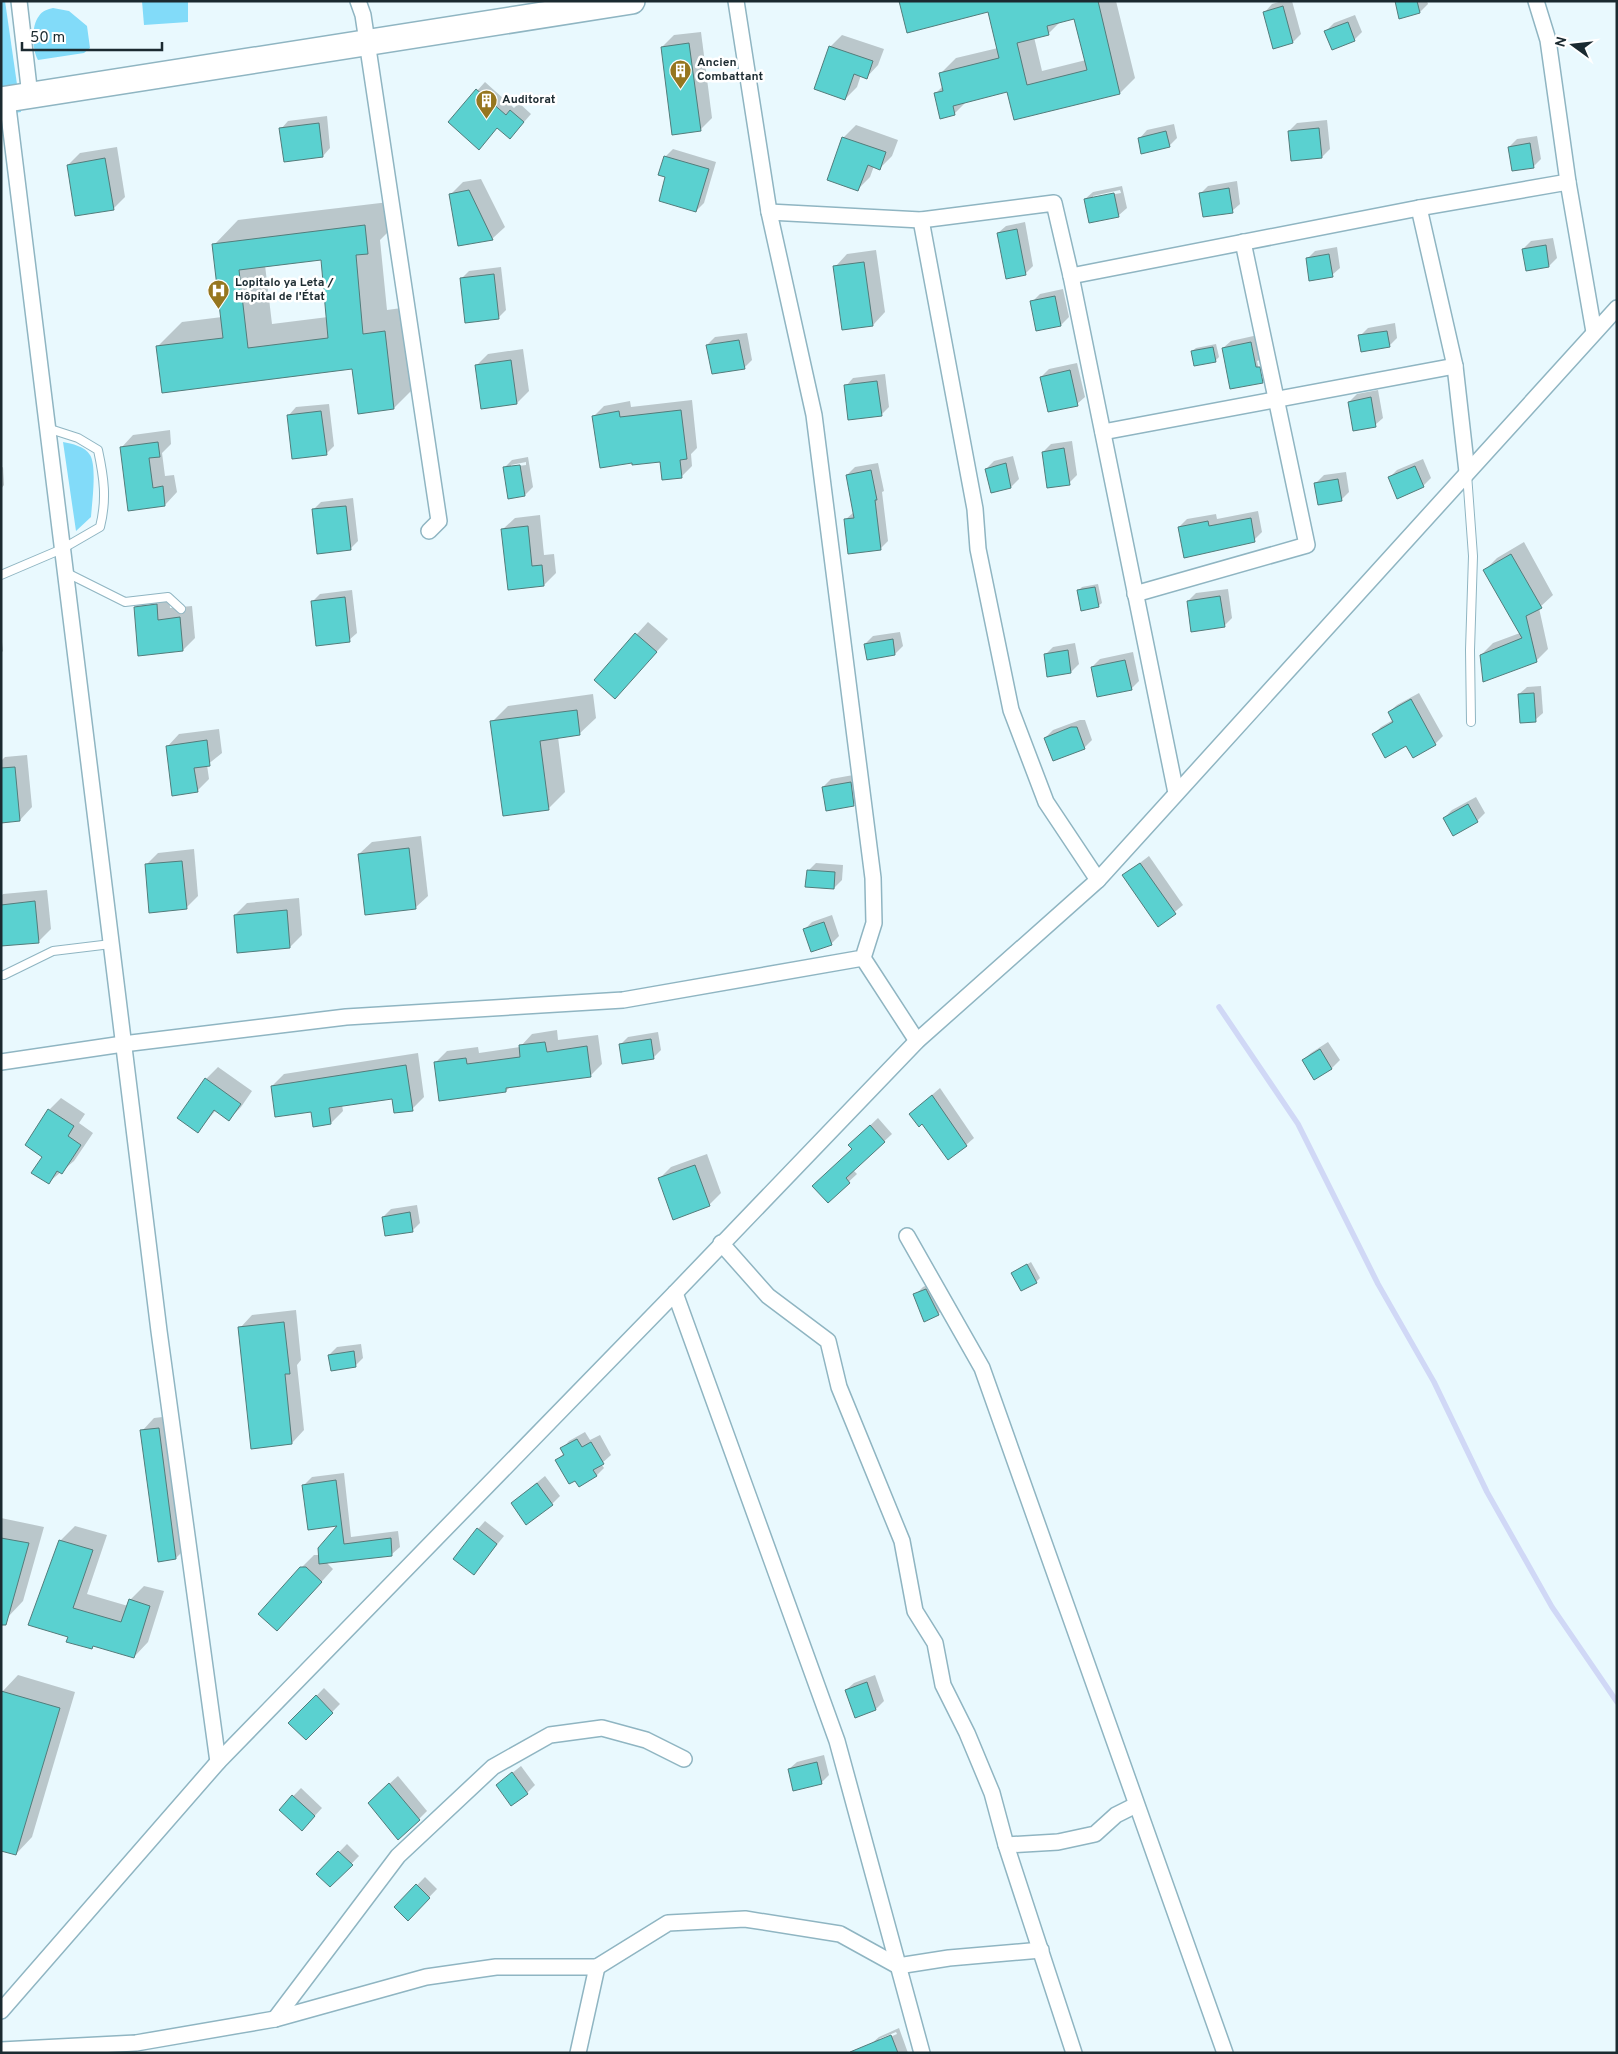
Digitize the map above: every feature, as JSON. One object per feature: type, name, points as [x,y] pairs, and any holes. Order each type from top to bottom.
[{"type":"main road","points":[[13,98],[632,1]]},
{"type":"street","points":[[19,1],[13,98],[47,428],[159,1331],[218,1762]]},
{"type":"street","points":[[358,1],[363,15],[439,521],[429,531]]},
{"type":"street","points":[[736,1],[769,212],[814,415],[873,878],[874,923],[863,958]]},
{"type":"street","points":[[1536,1],[1548,40],[1568,182],[1594,332]]},
{"type":"street","points":[[1072,276],[1419,208],[1568,182]]},
{"type":"street","points":[[769,212],[921,220],[1054,203],[1072,276],[1176,793]]},
{"type":"street","points":[[1419,208],[1455,366],[1467,472]]},
{"type":"street","points":[[921,220],[975,509],[978,549],[1011,710],[1046,802],[1098,880]]},
{"type":"street","points":[[1135,594],[1308,545],[1243,242]]},
{"type":"street","points":[[1,2011],[218,1762],[916,1041],[1098,880],[1617,308]]},
{"type":"street","points":[[1103,432],[1455,366]]},
{"type":"street","points":[[863,958],[916,1041]]},
{"type":"street","points":[[1,1062],[123,1044],[346,1017],[623,1000],[863,958]]},
{"type":"street","points":[[907,1236],[982,1368],[1225,2053]]},
{"type":"street","points":[[721,1243],[768,1296],[828,1341],[839,1387],[902,1541],[915,1612],[935,1642],[943,1685],[967,1733],[992,1792],[1006,1845],[1074,2053]]},
{"type":"street","points":[[675,1292],[837,1741],[922,2053]]},
{"type":"street","points":[[276,2018],[398,1856],[493,1766],[550,1735],[602,1728],[646,1740],[684,1759]]},
{"type":"street","points":[[1006,1845],[1058,1842],[1095,1834],[1116,1815],[1136,1805]]},
{"type":"street","points":[[1,2050],[136,2043],[276,2018],[426,1977],[496,1967],[597,1967],[668,1923],[745,1919],[840,1934],[898,1966],[949,1958],[1041,1950]]},
{"type":"street","points":[[578,2053],[597,1967]]},
{"type":"lane","points":[[1,575],[62,549],[100,527],[105,506],[104,475],[98,450],[78,438],[47,428]]},
{"type":"lane","points":[[1467,472],[1473,556],[1470,650],[1471,722]]},
{"type":"lane","points":[[65,572],[126,602],[168,597],[181,609]]},
{"type":"lane","points":[[4,975],[53,951],[111,944]]},
{"type":"shaded area","points":[[1,1],[5,1],[21,112],[1,115]]},
{"type":"shaded area","points":[[142,1],[188,1],[188,22],[144,25]]},
{"type":"shaded area","points":[[53,8],[69,11],[87,26],[90,48],[84,53],[38,60],[34,44],[36,20],[42,13]]},
{"type":"shaded area","points":[[63,442],[85,449],[92,460],[91,517],[76,531]]},
{"type":"building","points":[[899,1],[1098,1],[1120,94],[1014,120],[1007,92],[953,106],[955,115],[940,119],[934,93],[943,91],[939,73],[999,58],[988,12],[907,33]],"holes":[[[1074,19],[1087,70],[1027,85],[1017,43],[1049,35],[1047,26]]]},
{"type":"building","points":[[1395,1],[1417,1],[1420,13],[1399,19]]},
{"type":"building","points":[[1283,6],[1293,43],[1273,49],[1263,12]]},
{"type":"building","points":[[1348,22],[1355,41],[1332,50],[1324,31]]},
{"type":"building","name":"Ancien Combattant","points":[[689,43],[701,131],[672,135],[661,47]]},
{"type":"building","points":[[829,46],[873,61],[867,79],[854,74],[845,100],[814,89]]},
{"type":"building","name":"Auditorat","points":[[476,89],[506,115],[510,110],[524,122],[510,139],[497,128],[479,150],[448,122]]},
{"type":"building","points":[[319,123],[323,157],[284,162],[279,128]]},
{"type":"building","points":[[1319,128],[1322,158],[1291,161],[1288,131]]},
{"type":"building","points":[[1166,131],[1170,147],[1141,154],[1138,138]]},
{"type":"building","points":[[842,137],[886,152],[880,170],[868,165],[858,191],[827,180]]},
{"type":"building","points":[[1530,143],[1534,168],[1512,171],[1508,147]]},
{"type":"building","points":[[664,156],[709,169],[696,212],[659,201],[665,177],[658,175]]},
{"type":"building","points":[[105,158],[114,210],[75,216],[67,165]]},
{"type":"building","points":[[1229,188],[1233,213],[1203,217],[1199,193]]},
{"type":"building","points":[[469,190],[493,240],[458,246],[449,194]]},
{"type":"building","points":[[1114,193],[1119,217],[1089,223],[1084,199]]},
{"type":"building","points":[[365,225],[368,254],[356,255],[363,334],[385,331],[394,409],[358,414],[352,369],[162,393],[156,346],[223,338],[212,244]],"holes":[[[321,260],[328,338],[248,348],[239,270]]]},
{"type":"building","points":[[1017,229],[1026,275],[1006,279],[997,233]]},
{"type":"building","points":[[1546,245],[1549,267],[1526,271],[1522,249]]},
{"type":"building","points":[[1329,254],[1333,277],[1309,281],[1306,258]]},
{"type":"building","points":[[864,262],[873,326],[842,330],[833,266]]},
{"type":"building","points":[[494,274],[499,319],[465,323],[460,278]]},
{"type":"building","points":[[1055,296],[1061,326],[1036,331],[1030,301]]},
{"type":"building","points":[[1387,331],[1390,347],[1361,352],[1358,335]]},
{"type":"building","points":[[739,340],[745,369],[712,374],[706,345]]},
{"type":"building","points":[[1251,342],[1256,367],[1260,367],[1263,383],[1230,389],[1222,348]]},
{"type":"building","points":[[1213,347],[1216,362],[1194,366],[1191,351]]},
{"type":"building","points":[[511,360],[517,404],[481,409],[475,365]]},
{"type":"building","points":[[1070,370],[1078,406],[1048,412],[1040,377]]},
{"type":"building","points":[[877,381],[882,416],[848,420],[844,385]]},
{"type":"building","points":[[1371,397],[1376,427],[1353,431],[1348,402]]},
{"type":"building","points":[[681,410],[687,459],[680,460],[682,478],[662,480],[660,462],[632,465],[632,463],[600,468],[592,416],[619,411],[620,417]]},
{"type":"building","points":[[321,411],[327,455],[292,459],[287,415]]},
{"type":"building","points":[[158,442],[160,457],[149,458],[153,488],[163,486],[165,506],[128,511],[120,447]]},
{"type":"building","points":[[1064,448],[1070,485],[1047,488],[1042,452]]},
{"type":"building","points":[[1006,463],[1011,488],[991,493],[985,469]]},
{"type":"building","points":[[520,465],[525,496],[508,499],[503,467]]},
{"type":"building","points":[[1415,466],[1424,487],[1397,499],[1388,477]]},
{"type":"building","points":[[871,470],[877,500],[875,500],[881,550],[848,554],[844,519],[854,518],[846,475]]},
{"type":"building","points":[[1338,479],[1342,501],[1318,505],[1314,483]]},
{"type":"building","points":[[346,506],[351,550],[317,554],[312,509]]},
{"type":"building","points":[[1251,518],[1255,542],[1184,558],[1178,527],[1208,521],[1209,526]]},
{"type":"building","points":[[528,526],[532,566],[542,565],[544,586],[508,590],[501,529]]},
{"type":"building","points":[[1511,554],[1542,608],[1526,616],[1537,662],[1483,682],[1480,655],[1522,638],[1483,570]]},
{"type":"building","points":[[1095,587],[1099,607],[1081,611],[1077,590]]},
{"type":"building","points":[[1220,596],[1225,627],[1191,632],[1187,601]]},
{"type":"building","points":[[345,597],[350,642],[316,646],[311,601]]},
{"type":"building","points":[[157,604],[158,620],[180,617],[183,651],[138,656],[134,607]]},
{"type":"building","points":[[635,633],[657,652],[615,699],[594,680]]},
{"type":"building","points":[[893,639],[895,655],[867,660],[864,644]]},
{"type":"building","points":[[1068,650],[1071,673],[1047,677],[1044,654]]},
{"type":"building","points":[[1125,660],[1132,690],[1097,697],[1091,667]]},
{"type":"building","points":[[1534,693],[1536,722],[1520,723],[1518,694]]},
{"type":"building","points":[[1411,699],[1436,745],[1413,758],[1406,746],[1385,758],[1372,734],[1393,722],[1388,712]]},
{"type":"building","points":[[577,710],[580,735],[540,741],[549,810],[503,816],[490,721]]},
{"type":"building","points":[[1071,727],[1077,727],[1085,749],[1053,761],[1044,738]]},
{"type":"building","points":[[207,740],[210,766],[194,768],[198,792],[172,796],[166,746]]},
{"type":"building","points":[[15,767],[20,821],[1,823],[1,768]]},
{"type":"building","points":[[851,782],[854,806],[826,811],[822,787]]},
{"type":"building","points":[[1468,804],[1478,822],[1453,836],[1443,818]]},
{"type":"building","points":[[409,848],[416,909],[365,915],[358,854]]},
{"type":"building","points":[[182,861],[187,909],[149,913],[145,864]]},
{"type":"building","points":[[1140,863],[1176,914],[1158,927],[1122,875]]},
{"type":"building","points":[[807,870],[835,872],[834,889],[805,887]]},
{"type":"building","points":[[35,901],[39,943],[1,946],[1,905]]},
{"type":"building","points":[[287,910],[290,948],[237,953],[234,915]]},
{"type":"building","points":[[824,922],[832,945],[811,952],[803,929]]},
{"type":"building","points":[[651,1039],[654,1059],[622,1064],[619,1044]]},
{"type":"building","points":[[545,1042],[547,1052],[587,1046],[591,1077],[506,1088],[506,1092],[439,1101],[434,1062],[466,1058],[467,1064],[520,1057],[519,1045]]},
{"type":"building","points":[[1320,1049],[1332,1069],[1314,1080],[1302,1060]]},
{"type":"building","points":[[406,1065],[413,1111],[394,1113],[392,1099],[329,1108],[331,1124],[313,1127],[311,1112],[275,1117],[271,1086]]},
{"type":"building","points":[[205,1078],[241,1104],[229,1121],[214,1110],[198,1133],[177,1118]]},
{"type":"building","points":[[932,1095],[967,1146],[948,1160],[922,1124],[919,1127],[909,1114]]},
{"type":"building","points":[[48,1109],[74,1126],[68,1136],[81,1145],[62,1174],[57,1171],[49,1184],[31,1173],[42,1157],[25,1145]]},
{"type":"building","points":[[870,1125],[885,1142],[846,1178],[850,1183],[828,1203],[812,1186],[852,1149],[848,1145]]},
{"type":"building","points":[[695,1165],[710,1206],[673,1220],[658,1178]]},
{"type":"building","points":[[410,1212],[413,1232],[385,1236],[382,1217]]},
{"type":"building","points":[[1027,1264],[1037,1283],[1021,1291],[1011,1273]]},
{"type":"building","points":[[926,1289],[939,1315],[924,1322],[913,1294]]},
{"type":"building","points":[[284,1322],[290,1374],[285,1374],[292,1444],[251,1449],[238,1327]]},
{"type":"building","points":[[354,1351],[356,1367],[331,1371],[328,1355]]},
{"type":"building","points":[[159,1428],[176,1559],[158,1562],[140,1430]]},
{"type":"building","points":[[577,1439],[582,1447],[591,1442],[604,1464],[593,1470],[597,1476],[579,1487],[575,1481],[569,1484],[555,1460],[564,1455],[560,1448]]},
{"type":"building","points":[[336,1480],[344,1544],[391,1538],[392,1556],[319,1564],[318,1548],[337,1526],[308,1530],[302,1485]]},
{"type":"building","points":[[537,1483],[553,1505],[526,1525],[511,1503]]},
{"type":"building","points":[[477,1528],[497,1544],[474,1575],[453,1559]]},
{"type":"building","points":[[1,1538],[29,1543],[6,1625],[1,1625]]},
{"type":"building","points":[[59,1540],[93,1550],[73,1608],[121,1622],[129,1599],[150,1606],[134,1658],[93,1646],[92,1649],[66,1642],[68,1637],[28,1625]]},
{"type":"building","points":[[300,1567],[306,1567],[322,1582],[277,1631],[258,1614]]},
{"type":"building","points":[[867,1682],[876,1710],[855,1718],[845,1690]]},
{"type":"building","points":[[1,1691],[60,1708],[16,1855],[1,1851]]},
{"type":"building","points":[[316,1695],[333,1713],[306,1740],[288,1723]]},
{"type":"building","points":[[817,1762],[822,1784],[793,1791],[788,1769]]},
{"type":"building","points":[[512,1772],[528,1794],[511,1806],[496,1785]]},
{"type":"building","points":[[389,1783],[420,1820],[398,1840],[368,1803]]},
{"type":"building","points":[[292,1795],[315,1816],[302,1831],[279,1810]]},
{"type":"building","points":[[338,1851],[353,1865],[330,1887],[316,1874]]},
{"type":"building","points":[[416,1884],[430,1898],[408,1921],[394,1907]]},
{"type":"building","points":[[891,2035],[898,2053],[850,2053],[850,2052]]},
{"type":"waterway","points":[[1219,1007],[1298,1124],[1378,1284],[1434,1382],[1487,1492],[1552,1607],[1617,1702]]},
{"type":"place","name":"Ancien Combattant","points":[[681,89]]},
{"type":"place","name":"Auditorat","points":[[486,119]]},
{"type":"place","name":"Lopitalo ya Leta / Hôpital de l'État","points":[[219,309]]}]
